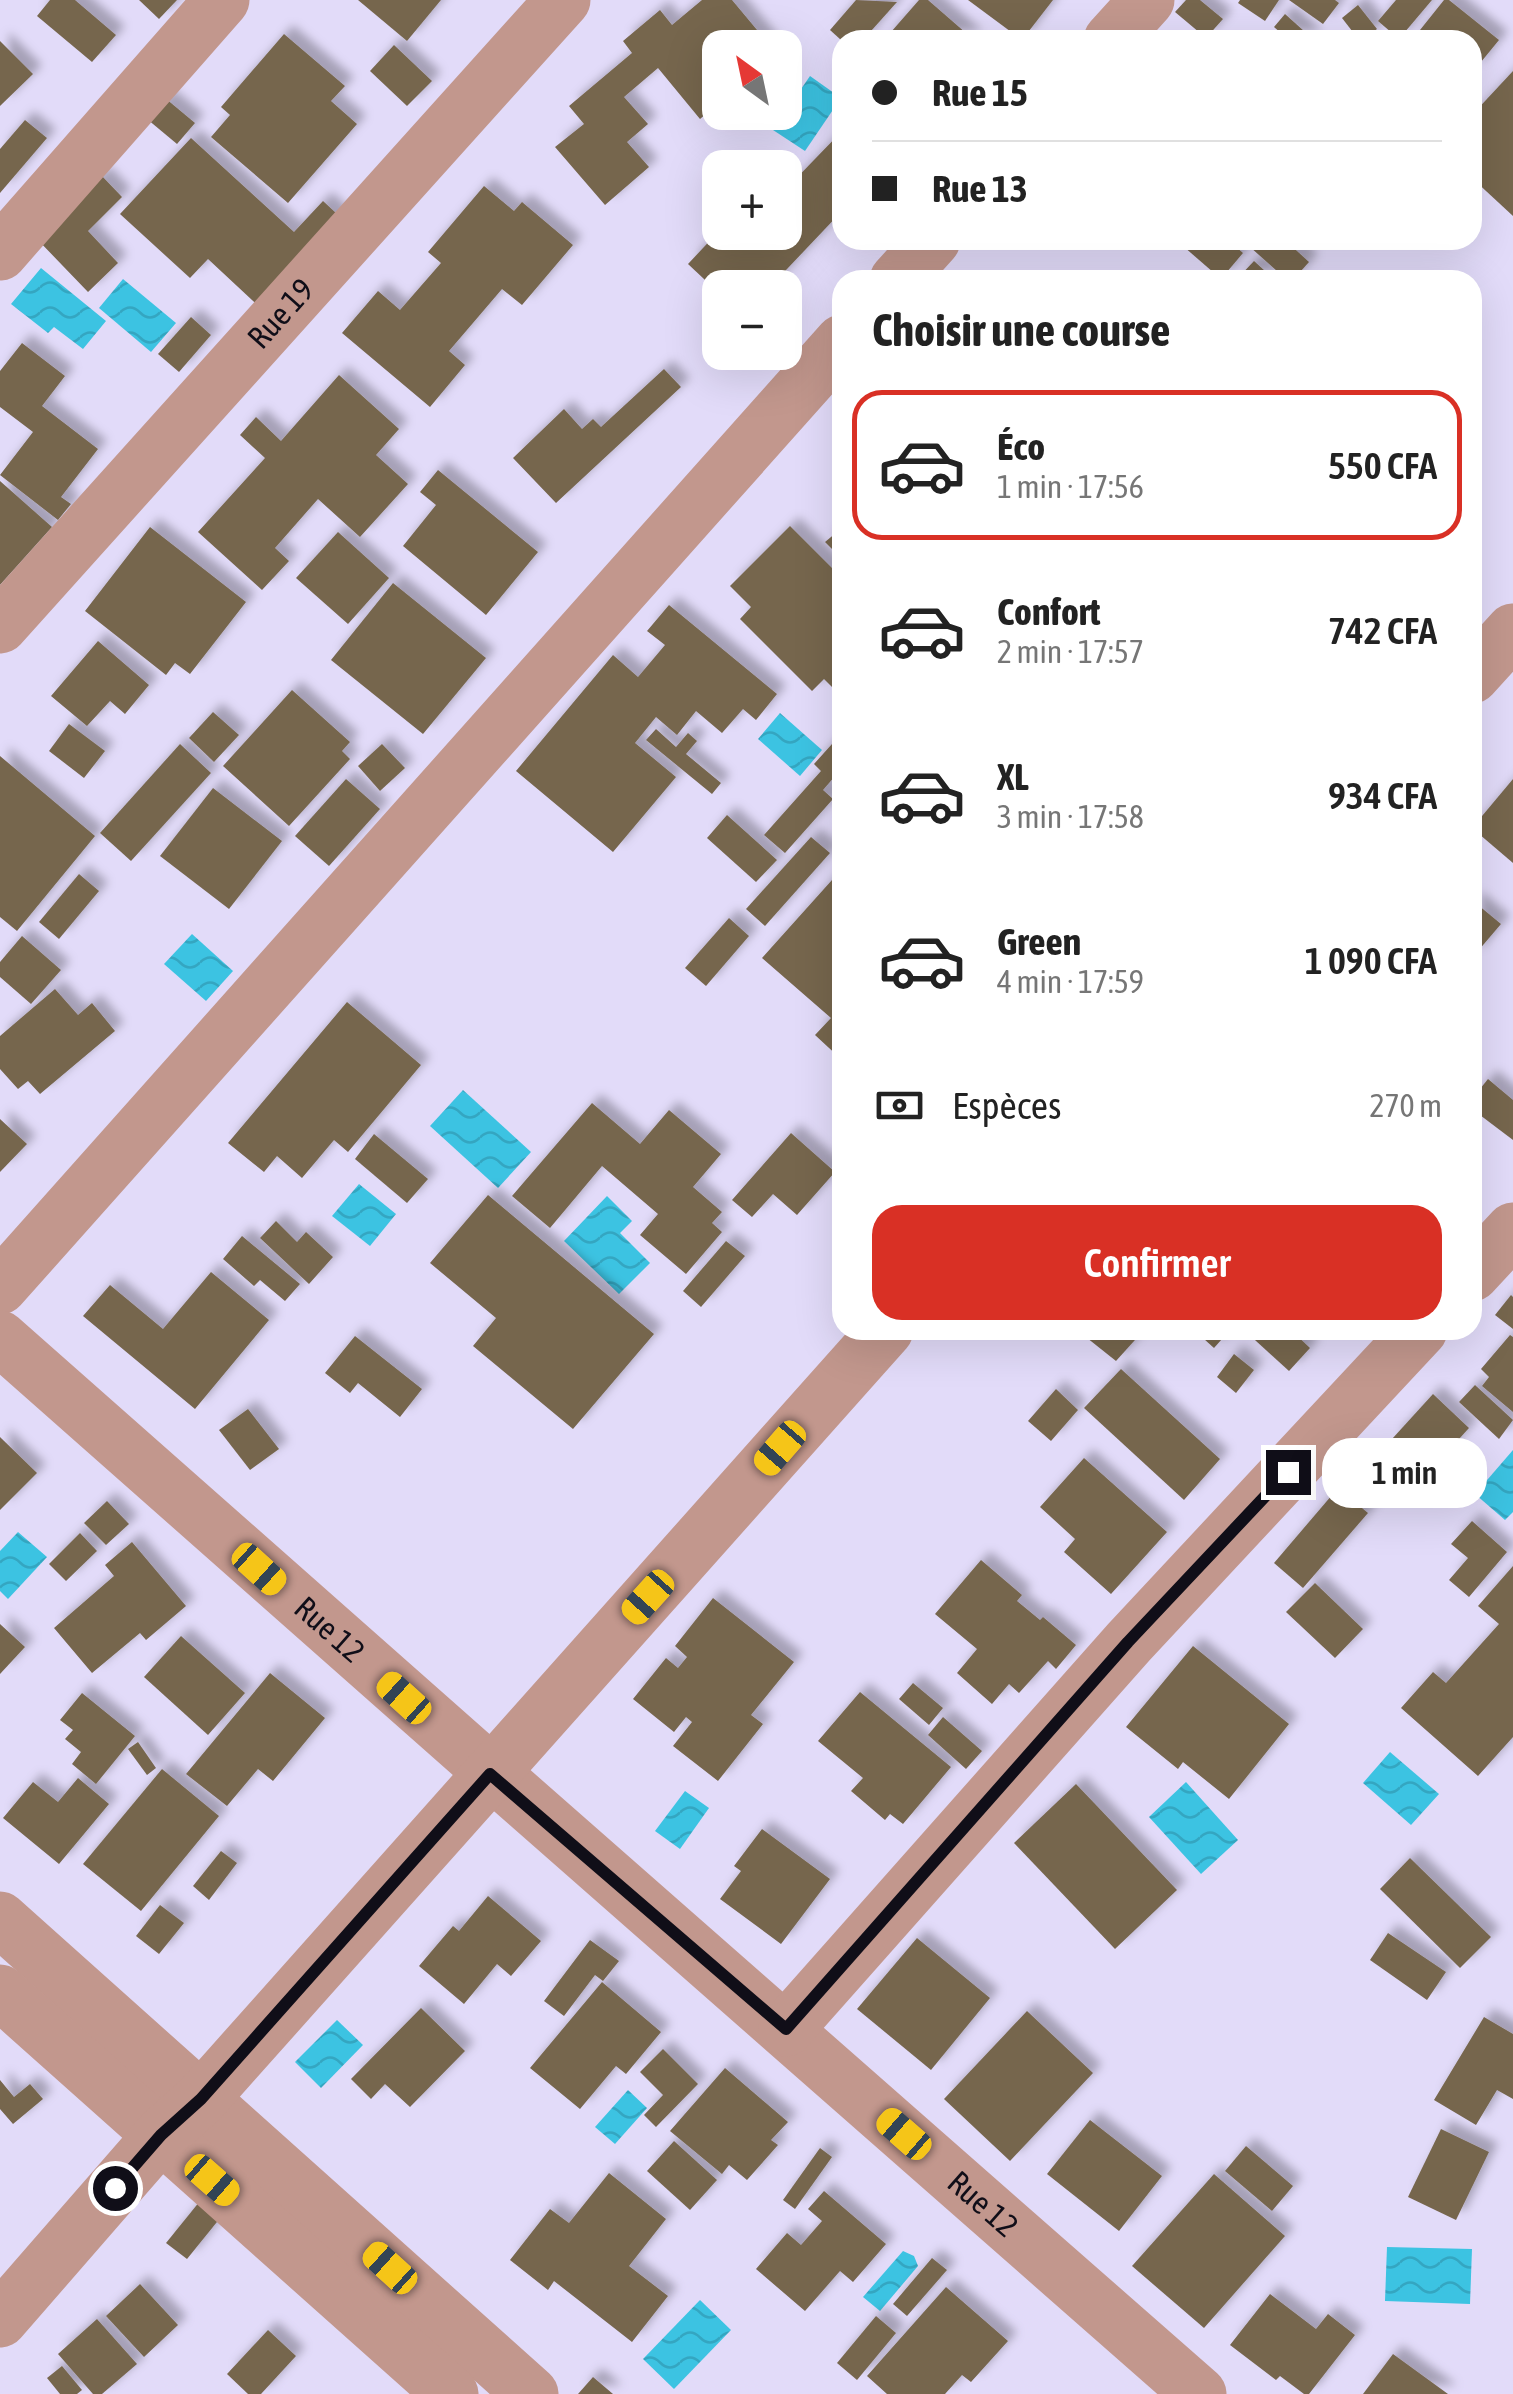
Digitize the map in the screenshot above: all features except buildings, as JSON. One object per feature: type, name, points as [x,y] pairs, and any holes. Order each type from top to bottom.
[{"type":"street","points":[[0,253],[222,0]]},
{"type":"street","name":"Rue 19","points":[[0,626],[564,0]]},
{"type":"street","points":[[1120,30],[1147,0]]},
{"type":"street","points":[[906,270],[924,250]]},
{"type":"street","points":[[0,1288],[832,353]]},
{"type":"street","points":[[1482,665],[1513,632]]},
{"type":"street","points":[[1482,1263],[1513,1230]]},
{"type":"street","name":"Rue 12","points":[[0,1338],[490,1774],[786,2029],[1198,2394]]},
{"type":"street","points":[[0,2320],[161,2135],[201,2099],[877,1340]]},
{"type":"street","points":[[786,2029],[1128,1642],[1411,1340]]},
{"type":"street","points":[[0,1920],[531,2394]]},
{"type":"street","points":[[0,1992],[451,2394]]},
{"type":"water","points":[[810,76],[832,92],[832,111],[805,151],[773,130],[802,130],[802,88]]},
{"type":"water","points":[[41,268],[106,321],[83,349],[54,327],[48,333],[11,304]]},
{"type":"water","points":[[123,279],[176,323],[151,352],[99,308]]},
{"type":"water","points":[[780,713],[822,750],[800,776],[758,739]]},
{"type":"water","points":[[192,934],[233,971],[206,1001],[164,964]]},
{"type":"water","points":[[463,1090],[531,1152],[498,1188],[430,1126]]},
{"type":"water","points":[[359,1184],[396,1214],[370,1246],[332,1216]]},
{"type":"water","points":[[607,1196],[632,1221],[620,1233],[650,1263],[619,1294],[564,1241]]},
{"type":"water","points":[[1513,1450],[1513,1512],[1505,1520],[1475,1494]]},
{"type":"water","points":[[18,1532],[47,1557],[8,1599],[0,1591],[0,1551]]},
{"type":"water","points":[[1390,1752],[1439,1794],[1411,1825],[1363,1783]]},
{"type":"water","points":[[1186,1782],[1238,1840],[1201,1874],[1149,1817]]},
{"type":"water","points":[[685,1791],[709,1808],[680,1849],[655,1831]]},
{"type":"water","points":[[337,2020],[363,2045],[321,2088],[295,2062]]},
{"type":"water","points":[[628,2090],[647,2108],[615,2144],[595,2127]]},
{"type":"water","points":[[1387,2247],[1472,2249],[1470,2304],[1385,2301]]},
{"type":"water","points":[[903,2251],[914,2256],[918,2266],[880,2311],[863,2297]]},
{"type":"water","points":[[700,2300],[731,2330],[674,2389],[643,2359]]},
{"type":"route","points":[[115,2188],[161,2135],[201,2099],[490,1774],[786,2029],[1128,1642],[1288,1472]]}]
